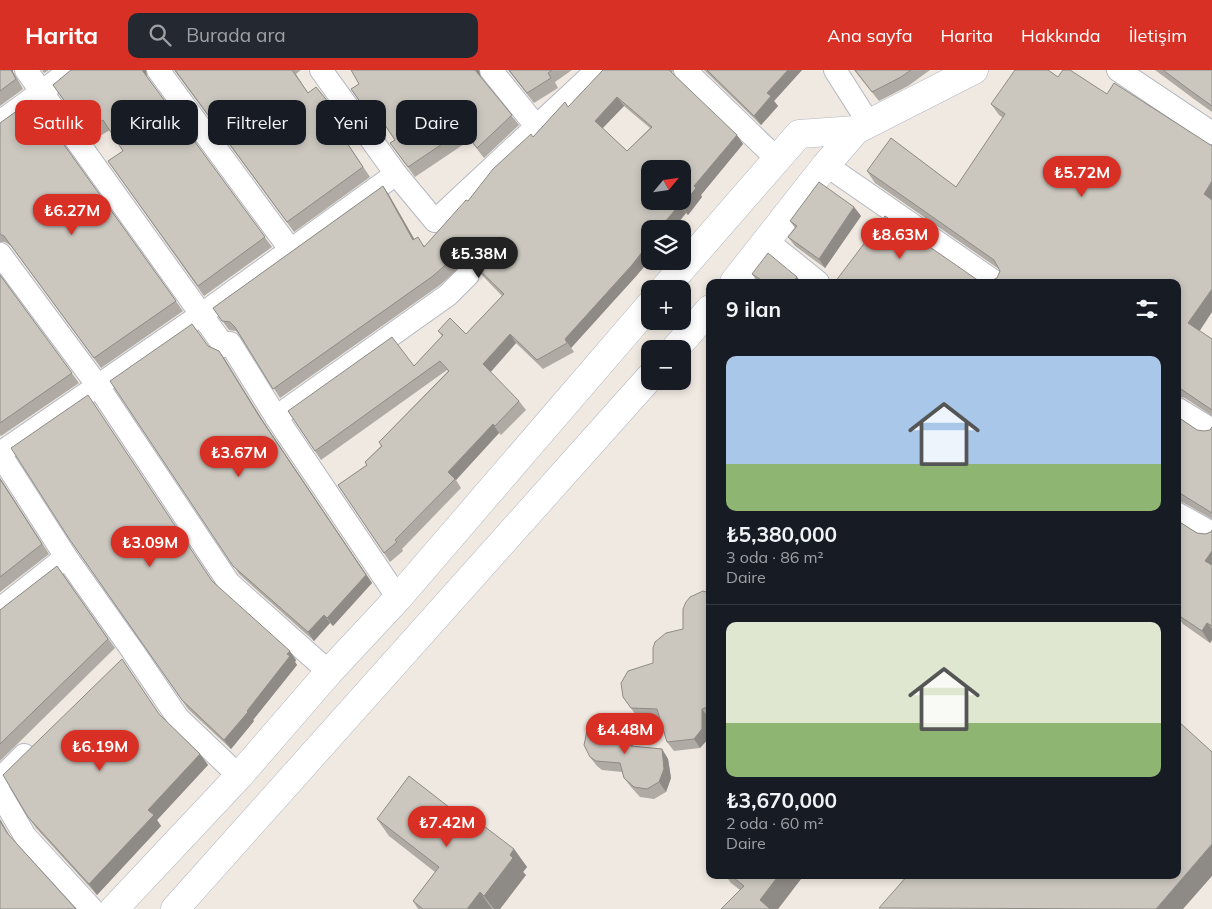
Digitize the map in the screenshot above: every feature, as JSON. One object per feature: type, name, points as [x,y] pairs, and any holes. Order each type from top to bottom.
[{"type":"street","points":[[26,70],[224,346],[230,343],[276,417],[398,598]]},
{"type":"street","points":[[0,122],[71,70]]},
{"type":"street","points":[[158,70],[290,249]]},
{"type":"street","points":[[321,70],[396,174],[434,221],[597,70]]},
{"type":"street","points":[[491,70],[536,126]]},
{"type":"street","points":[[685,70],[776,158]]},
{"type":"street","points":[[835,70],[863,128]]},
{"type":"street","points":[[736,279],[826,165],[863,128],[974,70]]},
{"type":"street","points":[[1118,70],[1212,133]]},
{"type":"street","points":[[672,280],[776,158],[799,134],[863,128]]},
{"type":"street","points":[[826,165],[991,279]]},
{"type":"street","points":[[238,776],[178,718],[126,657],[66,557],[0,454],[202,314],[396,174]]},
{"type":"street","points":[[767,241],[814,279]]},
{"type":"street","points":[[0,254],[98,386],[229,583],[329,672]]},
{"type":"street","points":[[276,417],[448,295],[468,275]]},
{"type":"street","points":[[683,340],[706,314]]},
{"type":"street","points":[[114,909],[238,776],[329,672],[398,598],[641,315]]},
{"type":"street","points":[[175,909],[641,387]]},
{"type":"street","points":[[1181,411],[1212,430]]},
{"type":"street","points":[[1181,516],[1212,533]]},
{"type":"street","points":[[0,609],[66,557]]},
{"type":"street","points":[[0,779],[42,738]]},
{"type":"street","points":[[0,793],[25,836],[92,909]]},
{"type":"building","points":[[0,70],[11,70],[16,79],[0,91]]},
{"type":"building","points":[[71,70],[142,70],[164,100],[111,100],[111,132],[103,120],[101,121],[101,100],[64,100],[53,85]]},
{"type":"building","points":[[175,70],[292,70],[308,93],[316,87],[327,100],[316,100],[316,145],[348,145],[363,167],[287,222],[230,145],[306,145],[306,100],[208,100],[208,115]]},
{"type":"building","points":[[351,70],[475,70],[512,115],[477,148],[475,145],[477,145],[477,100],[396,100],[396,145],[441,145],[408,167],[390,143],[395,140],[386,126],[386,100],[359,100],[351,89],[359,84]]},
{"type":"building","points":[[509,70],[552,70],[548,73],[551,78],[527,93]]},
{"type":"building","points":[[603,70],[669,70],[737,135],[694,186],[696,188],[691,194],[691,160],[641,160],[641,210],[675,210],[667,220],[641,220],[641,253],[565,339],[567,343],[537,360],[510,334],[483,364],[519,401],[495,426],[493,424],[448,472],[455,479],[395,540],[397,542],[384,553],[338,485],[367,465],[365,462],[382,446],[379,442],[449,371],[440,361],[315,451],[288,411],[392,337],[414,366],[443,335],[438,331],[450,318],[466,334],[504,294],[474,265],[471,257],[461,251],[433,276],[273,389],[235,327],[230,322],[222,321],[213,308],[383,186],[413,240],[418,237],[424,247],[466,200],[468,201],[493,169],[531,134],[533,137],[565,102],[568,107]],"holes":[[[617,97],[652,127],[627,151],[595,121]]]},
{"type":"building","points":[[707,70],[788,70],[767,93],[771,96],[754,116]]},
{"type":"building","points":[[855,70],[911,70],[872,92]]},
{"type":"building","points":[[1015,70],[1048,70],[1058,77],[1063,70],[1070,70],[1107,94],[1114,83],[1212,146],[1212,181],[1204,194],[1212,200],[1212,289],[1188,323],[1212,339],[1212,410],[1181,389],[1181,279],[995,279],[1000,271],[994,260],[867,171],[891,138],[956,187],[1005,114],[991,104]]},
{"type":"building","points":[[1163,70],[1212,70],[1212,106],[1187,88]]},
{"type":"building","points":[[15,112],[15,145],[64,145],[176,301],[94,358],[4,236],[0,234],[0,123]]},
{"type":"building","points":[[119,145],[197,145],[265,237],[198,286],[108,161],[123,151]]},
{"type":"building","points":[[819,182],[854,207],[819,259],[788,237],[797,226],[790,221]]},
{"type":"building","points":[[885,216],[976,279],[837,279]]},
{"type":"building","points":[[768,253],[797,277],[795,279],[760,279],[752,274]]},
{"type":"building","points":[[0,275],[72,373],[0,423]]},
{"type":"building","points":[[192,324],[208,346],[219,351],[259,416],[366,575],[327,618],[324,615],[308,632],[233,566],[110,381]]},
{"type":"building","points":[[88,395],[212,581],[290,651],[287,654],[290,656],[248,712],[224,740],[182,700],[70,540],[11,448]]},
{"type":"building","points":[[1181,419],[1197,430],[1210,430],[1212,427],[1212,513],[1181,494]]},
{"type":"building","points":[[0,479],[42,544],[0,577]]},
{"type":"building","points":[[1181,523],[1197,533],[1205,534],[1212,530],[1212,551],[1205,561],[1212,565],[1212,626],[1207,623],[1202,631],[1181,617]]},
{"type":"building","points":[[57,566],[108,639],[0,744],[0,610]]},
{"type":"building","points":[[703,591],[706,592],[706,708],[702,709],[702,729],[694,739],[667,742],[657,709],[631,708],[623,697],[621,683],[628,671],[653,663],[655,642],[666,633],[683,629],[683,609],[690,597]]},
{"type":"building","points":[[122,659],[159,714],[200,754],[148,810],[154,815],[89,884],[28,817],[3,775]]},
{"type":"building","points":[[598,722],[619,723],[631,746],[662,749],[664,769],[659,782],[647,789],[634,787],[624,778],[620,763],[596,761],[590,757],[584,745],[587,731]]},
{"type":"building","points":[[1181,724],[1212,752],[1212,844],[1156,909],[879,908],[904,879],[1181,879]]},
{"type":"building","points":[[409,776],[472,825],[476,820],[514,849],[510,855],[513,858],[484,896],[480,892],[467,909],[423,909],[413,901],[439,867],[377,819]]},
{"type":"building","points":[[0,821],[7,833],[76,909],[0,909]]},
{"type":"building","points":[[735,879],[776,879],[760,900],[770,909],[721,909],[744,886]]}]
